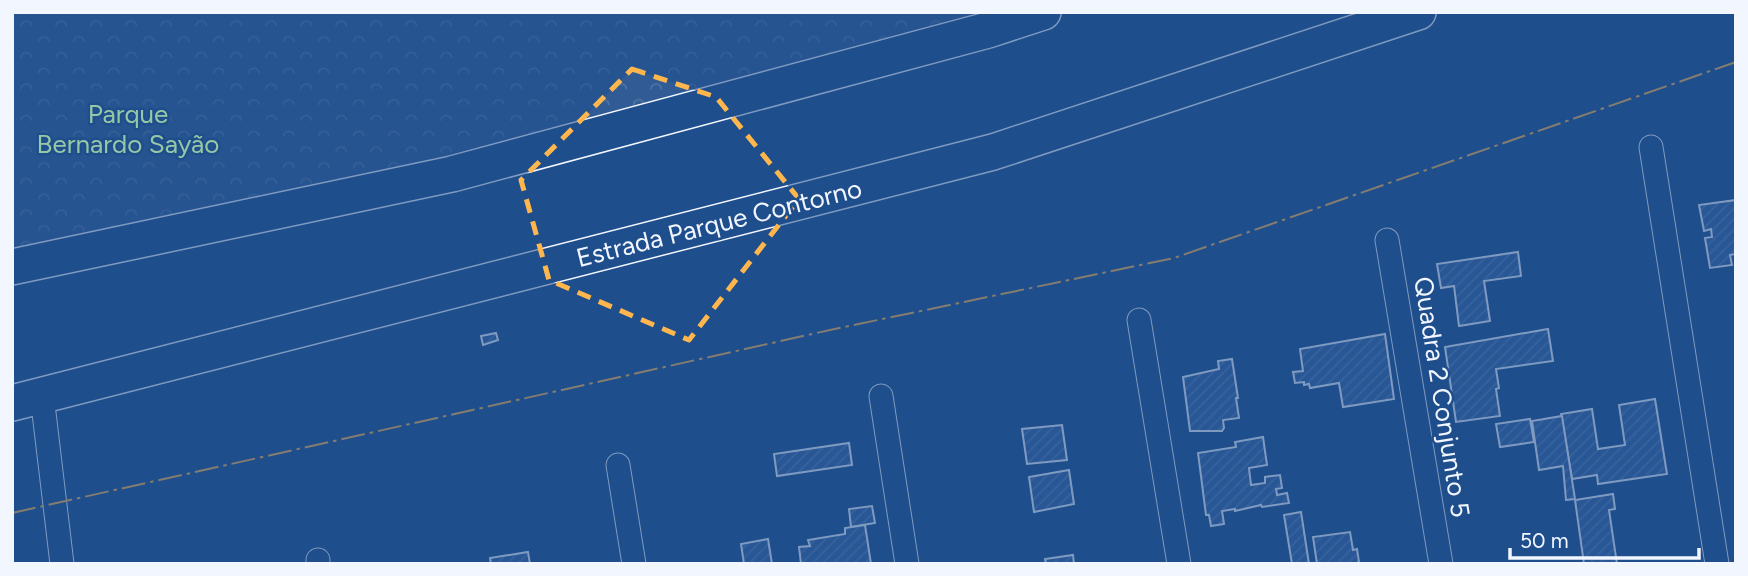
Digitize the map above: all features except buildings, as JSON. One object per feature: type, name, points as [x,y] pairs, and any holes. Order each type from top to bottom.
[{"type":"main road","points":[[12,267],[452,174],[988,30],[1043,12]]},
{"type":"main road","name":"Estrada Parque Contorno","points":[[27,400],[993,152],[1418,12]]},
{"type":"street","points":[[1651,147],[1717,564]]},
{"type":"street","name":"Quadra 2 Conjunto 5","points":[[1387,240],[1441,564]]},
{"type":"street","points":[[1139,320],[1179,564]]},
{"type":"street","points":[[881,396],[907,564]]},
{"type":"street","points":[[27,400],[62,564]]},
{"type":"street","points":[[618,465],[634,564]]},
{"type":"highlighted area","points":[[632,69],[716,97],[799,199],[689,340],[549,280],[521,180]]},
{"type":"green space","name":"Parque Bernardo Sayão","points":[[12,12],[1018,12],[12,280]]},
{"type":"power","points":[[12,513],[830,330],[1174,258],[1736,62]]}]
